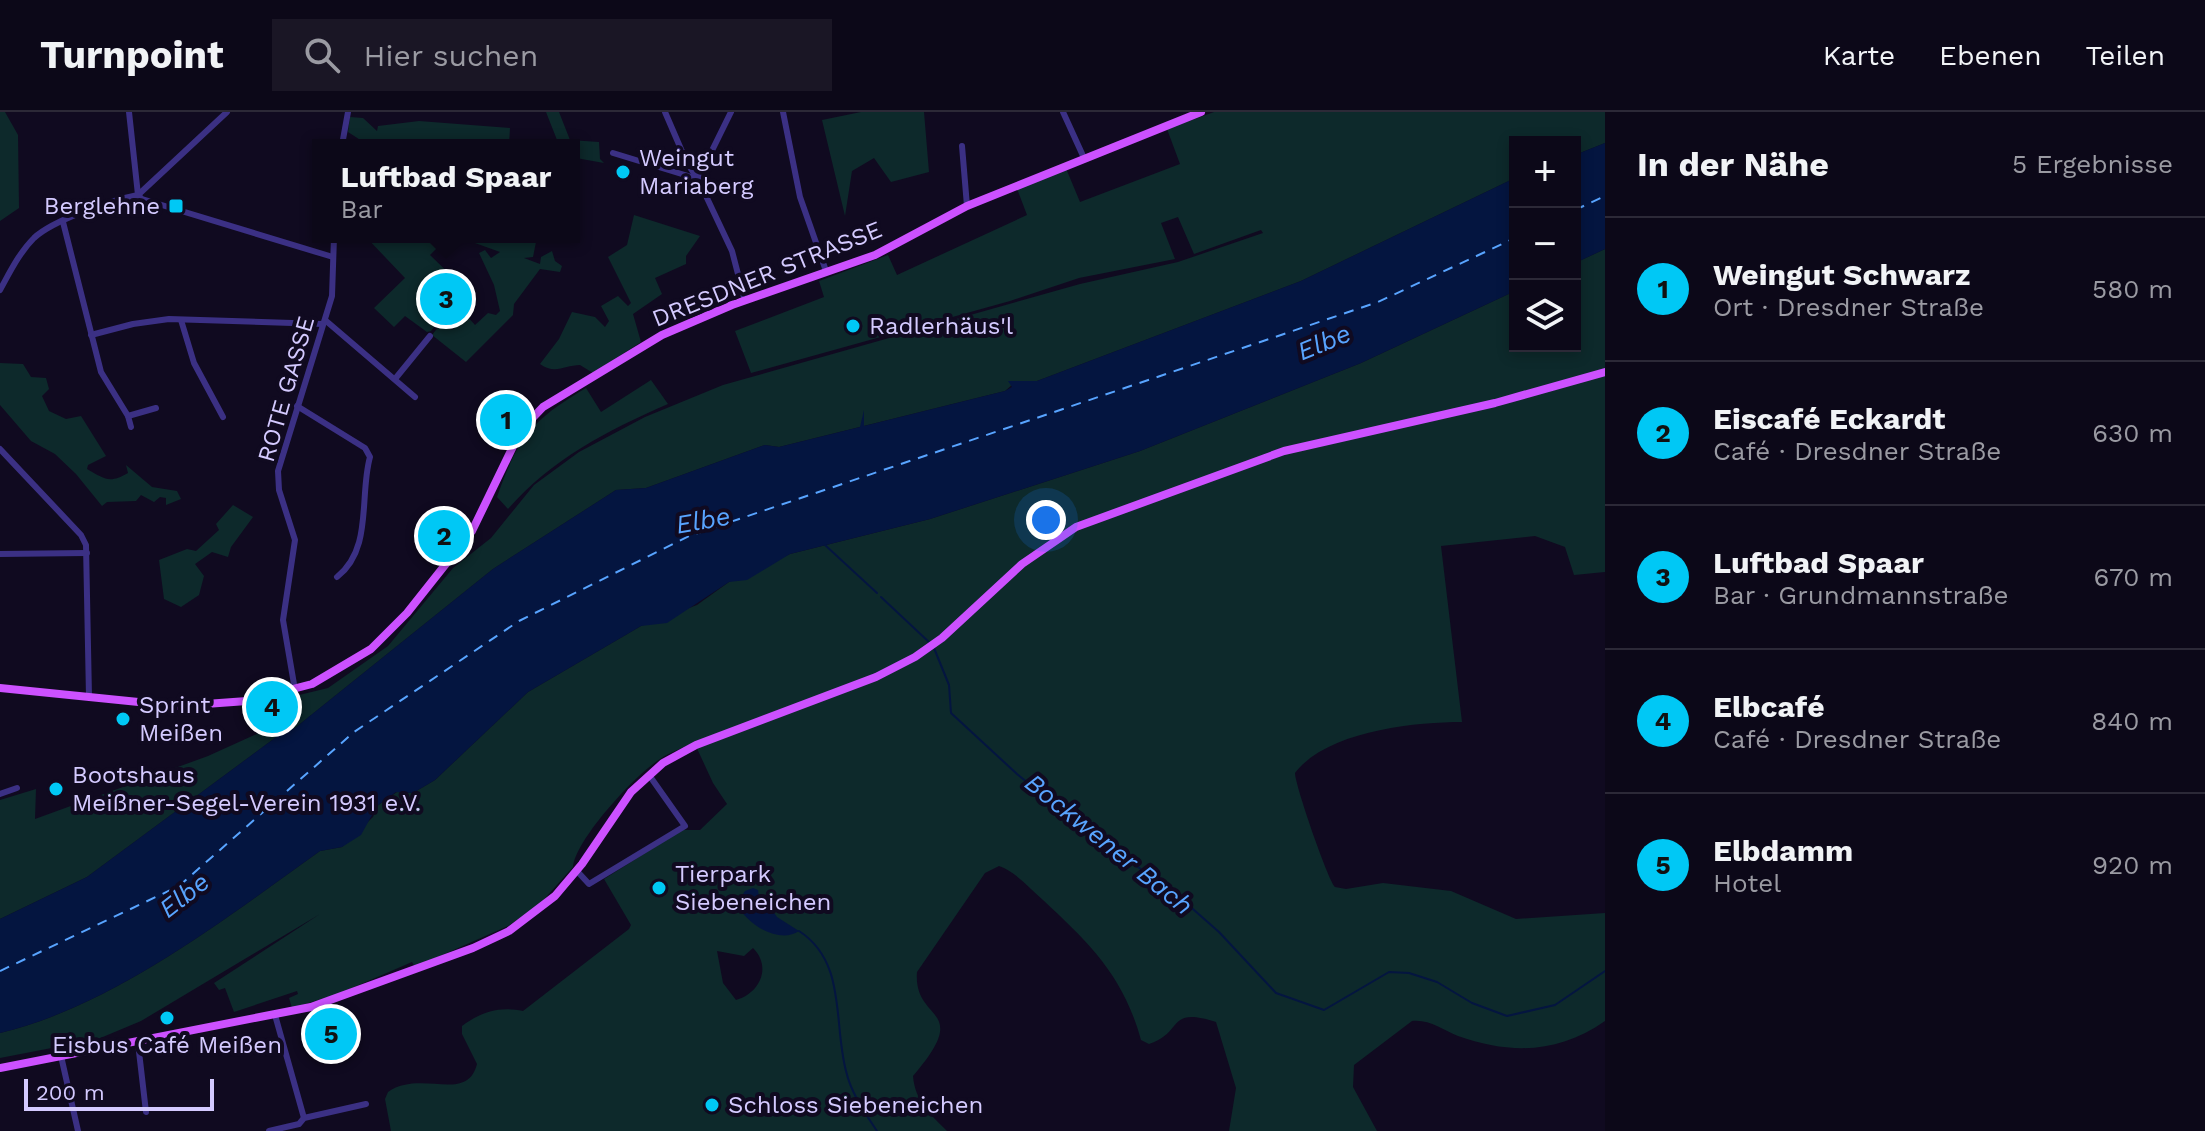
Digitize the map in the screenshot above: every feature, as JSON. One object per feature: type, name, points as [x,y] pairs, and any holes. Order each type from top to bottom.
[{"type":"main road","name":"DRESDNER STRASSE","points":[[0,688],[191,705],[247,701],[295,690],[348,666],[396,627],[472,531],[510,450],[533,415],[644,345],[745,301],[875,255],[967,206],[1201,112]]},
{"type":"main road","points":[[0,1068],[275,1015],[360,992],[497,937],[537,911],[577,871],[619,807],[663,763],[696,745],[876,677],[932,645],[1022,564],[1056,539],[1124,507],[1284,451],[1580,382],[1605,372]]},
{"type":"street","points":[[129,112],[138,195]]},
{"type":"street","points":[[0,290],[26,247],[37,235],[63,222],[138,195],[227,112]]},
{"type":"street","points":[[343,139],[348,112]]},
{"type":"street","points":[[665,112],[681,151],[698,179],[732,251],[745,301]]},
{"type":"street","points":[[698,179],[731,112]]},
{"type":"street","points":[[783,112],[800,197],[826,271]]},
{"type":"street","points":[[1063,112],[1084,158]]},
{"type":"street","points":[[962,146],[967,206]]},
{"type":"street","points":[[613,153],[698,179]]},
{"type":"street","points":[[148,186],[152,202]]},
{"type":"street","points":[[138,195],[152,202],[333,257]]},
{"type":"street","points":[[63,222],[106,384],[128,416],[131,427]]},
{"type":"street","name":"ROTE GASSE","points":[[295,690],[283,620],[295,540],[279,490],[278,471],[332,296],[334,243]]},
{"type":"street","points":[[181,320],[194,363],[223,417]]},
{"type":"street","points":[[91,335],[150,321],[324,322],[415,397]]},
{"type":"street","points":[[395,379],[430,336]]},
{"type":"street","points":[[297,406],[365,448],[370,457],[364,485],[360,541],[346,570],[337,577]]},
{"type":"street","points":[[128,416],[156,408]]},
{"type":"street","points":[[0,449],[81,535],[87,553],[89,697]]},
{"type":"street","points":[[0,554],[87,553]]},
{"type":"street","points":[[577,871],[589,884],[685,826],[649,775]]},
{"type":"street","points":[[0,794],[17,788]]},
{"type":"street","points":[[275,1015],[304,1118]]},
{"type":"street","points":[[138,1043],[146,1112]]},
{"type":"street","points":[[61,1056],[78,1131]]},
{"type":"street","points":[[269,1131],[299,1124],[304,1118],[366,1104]]},
{"type":"green space","points":[[0,112],[5,112],[18,135],[19,208],[0,221]]},
{"type":"green space","points":[[546,112],[559,112],[570,139],[557,139]]},
{"type":"green space","points":[[861,112],[924,112],[929,172],[891,182],[874,158],[852,171],[845,216],[822,120]]},
{"type":"green space","points":[[1214,112],[1605,112],[1605,143],[1581,153],[1581,136],[1509,136],[1509,181],[1301,281],[1037,381],[1013,384],[1005,391],[779,447],[765,445],[646,488],[616,490],[493,569],[295,728],[279,735],[87,877],[0,919],[0,800],[36,789],[35,819],[208,756],[294,717],[291,697],[328,688],[388,646],[453,568],[491,538],[534,485],[579,452],[645,417],[723,385],[1080,284],[1178,262],[1263,233],[1261,230],[1194,254],[1178,217],[1161,223],[1175,259],[1079,278],[1010,301],[751,373],[735,331],[824,297],[819,281],[888,255],[897,275],[1027,215],[1016,186],[1065,166],[1080,202],[1180,164],[1167,129]]},
{"type":"green space","points":[[350,117],[363,118],[377,131],[378,126],[419,121],[510,128],[509,139],[359,139],[348,132]]},
{"type":"green space","points":[[580,141],[599,142],[600,159],[604,163],[580,159]]},
{"type":"green space","points":[[634,215],[700,236],[686,256],[686,264],[655,278],[662,294],[633,314],[641,342],[593,373],[580,365],[555,369],[540,364],[559,339],[572,312],[595,317],[605,327],[609,321],[601,306],[618,296],[628,306],[631,303],[608,257],[627,245]]},
{"type":"green space","points":[[372,243],[442,243],[430,255],[464,288],[431,331],[427,332],[405,316],[394,327],[374,308],[405,278]]},
{"type":"green space","points":[[475,243],[536,243],[533,257],[524,258],[540,264],[541,257],[552,251],[555,261],[562,266],[560,272],[540,269],[514,304],[513,315],[466,362],[432,335],[443,321],[452,330],[467,316],[475,325],[488,313],[496,315],[500,311],[494,285],[479,253],[485,250],[491,258],[500,252]]},
{"type":"green space","points":[[1605,249],[1605,572],[1574,575],[1565,547],[1535,536],[1441,546],[1462,722],[1397,727],[1349,738],[1309,759],[1295,773],[1312,832],[1335,887],[1346,889],[1383,883],[1451,891],[1516,919],[1605,913],[1605,1021],[1588,1032],[1553,1045],[1516,1048],[1478,1042],[1430,1023],[1412,1021],[1354,1065],[1353,1087],[1377,1131],[1229,1131],[1236,1088],[1216,1022],[1189,1017],[1182,1019],[1160,1039],[1149,1044],[1141,1040],[1125,997],[1090,946],[1027,886],[999,866],[985,873],[917,972],[923,1000],[940,1026],[939,1037],[931,1053],[913,1076],[914,1085],[924,1106],[947,1131],[391,1131],[385,1099],[388,1092],[414,1084],[464,1082],[472,1076],[477,1064],[462,1034],[462,1026],[491,1011],[523,1011],[629,929],[631,925],[604,879],[682,830],[700,830],[727,804],[713,783],[694,742],[664,757],[636,779],[595,825],[573,867],[539,905],[508,926],[415,967],[412,962],[338,994],[292,1008],[289,998],[298,994],[297,991],[234,1012],[225,988],[219,990],[214,983],[320,914],[141,1021],[98,1039],[0,1058],[0,1033],[85,1003],[127,981],[208,931],[320,851],[342,847],[373,817],[377,806],[397,792],[413,793],[435,780],[528,692],[641,626],[697,605],[729,582],[790,554],[930,519],[1140,451],[1361,363],[1509,294],[1509,352],[1581,352],[1581,260]],"holes":[[[753,948],[762,963],[757,985],[736,1000],[723,983],[717,951],[744,956]]]},
{"type":"green space","points":[[0,363],[23,364],[31,377],[46,378],[49,389],[42,396],[49,411],[66,419],[81,416],[106,456],[88,465],[87,469],[111,479],[128,473],[126,465],[152,487],[177,491],[181,499],[166,505],[166,498],[160,497],[154,502],[141,495],[136,501],[107,502],[102,506],[76,474],[55,454],[31,441],[0,405]]},
{"type":"green space","points":[[651,380],[668,404],[581,448],[543,475],[508,509],[497,497],[520,445],[552,410],[586,388],[601,412]]},
{"type":"green space","points":[[233,505],[253,517],[231,547],[228,557],[212,552],[195,564],[204,576],[199,595],[181,607],[164,599],[159,560],[187,549],[196,551],[219,530],[216,524]]},
{"type":"water","points":[[1605,143],[1605,249],[1581,260],[1581,208],[1581,153]]},
{"type":"water","name":"Elbe","points":[[1509,181],[1509,294],[1361,363],[1140,451],[930,519],[790,554],[747,580],[729,582],[667,623],[641,626],[528,692],[435,780],[413,793],[396,792],[377,806],[361,835],[342,847],[320,851],[168,957],[85,1003],[0,1033],[0,919],[87,877],[279,735],[295,728],[493,569],[616,490],[646,488],[765,445],[779,447],[860,427],[864,410],[864,426],[1005,391],[1012,387],[1008,381],[1037,381],[1301,281]]},
{"type":"water","points":[[758,890],[760,903],[768,904],[777,917],[799,931],[791,935],[772,934],[747,918],[737,903],[745,891]]},
{"type":"waterway","points":[[825,545],[877,593]]},
{"type":"waterway","name":"Bockwener Bach","points":[[881,597],[930,643]]},
{"type":"waterway","name":"Bockwener Bach","points":[[934,648],[949,685],[951,713],[1017,774],[1078,824],[1177,895],[1219,932],[1276,993],[1324,1010],[1389,972],[1409,973],[1437,982],[1472,1003],[1507,1016],[1555,1005],[1605,971]]},
{"type":"waterway","points":[[799,931],[814,944],[832,976],[848,1079],[877,1131]]},
{"type":"ferry route","points":[[1579,208],[1605,196]]},
{"type":"ferry route","points":[[0,971],[179,886],[354,732],[519,621],[689,536],[1378,302],[1509,241]]},
{"type":"place","name":"Weingut Mariaberg","points":[[623,172]]},
{"type":"place","name":"Berglehne","points":[[176,206]]},
{"type":"place","name":"Luftbad Spaar","points":[[446,299]]},
{"type":"place","name":"Radlerhäus'l","points":[[853,326]]},
{"type":"place","name":"Weingut Schwarz","points":[[506,420]]},
{"type":"place","name":"Eiscafé Eckardt","points":[[444,536]]},
{"type":"place","name":"Elbcafé","points":[[272,707]]},
{"type":"place","name":"Sprint Meißen","points":[[123,719]]},
{"type":"place","name":"Bootshaus Meißner-Segel-Verein 1931 e.V.","points":[[56,789]]},
{"type":"place","name":"Tierpark Siebeneichen","points":[[659,888]]},
{"type":"place","name":"Eisbus Café Meißen","points":[[167,1018]]},
{"type":"place","name":"Elbdamm","points":[[331,1034]]},
{"type":"place","name":"Schloss Siebeneichen","points":[[712,1105]]}]
